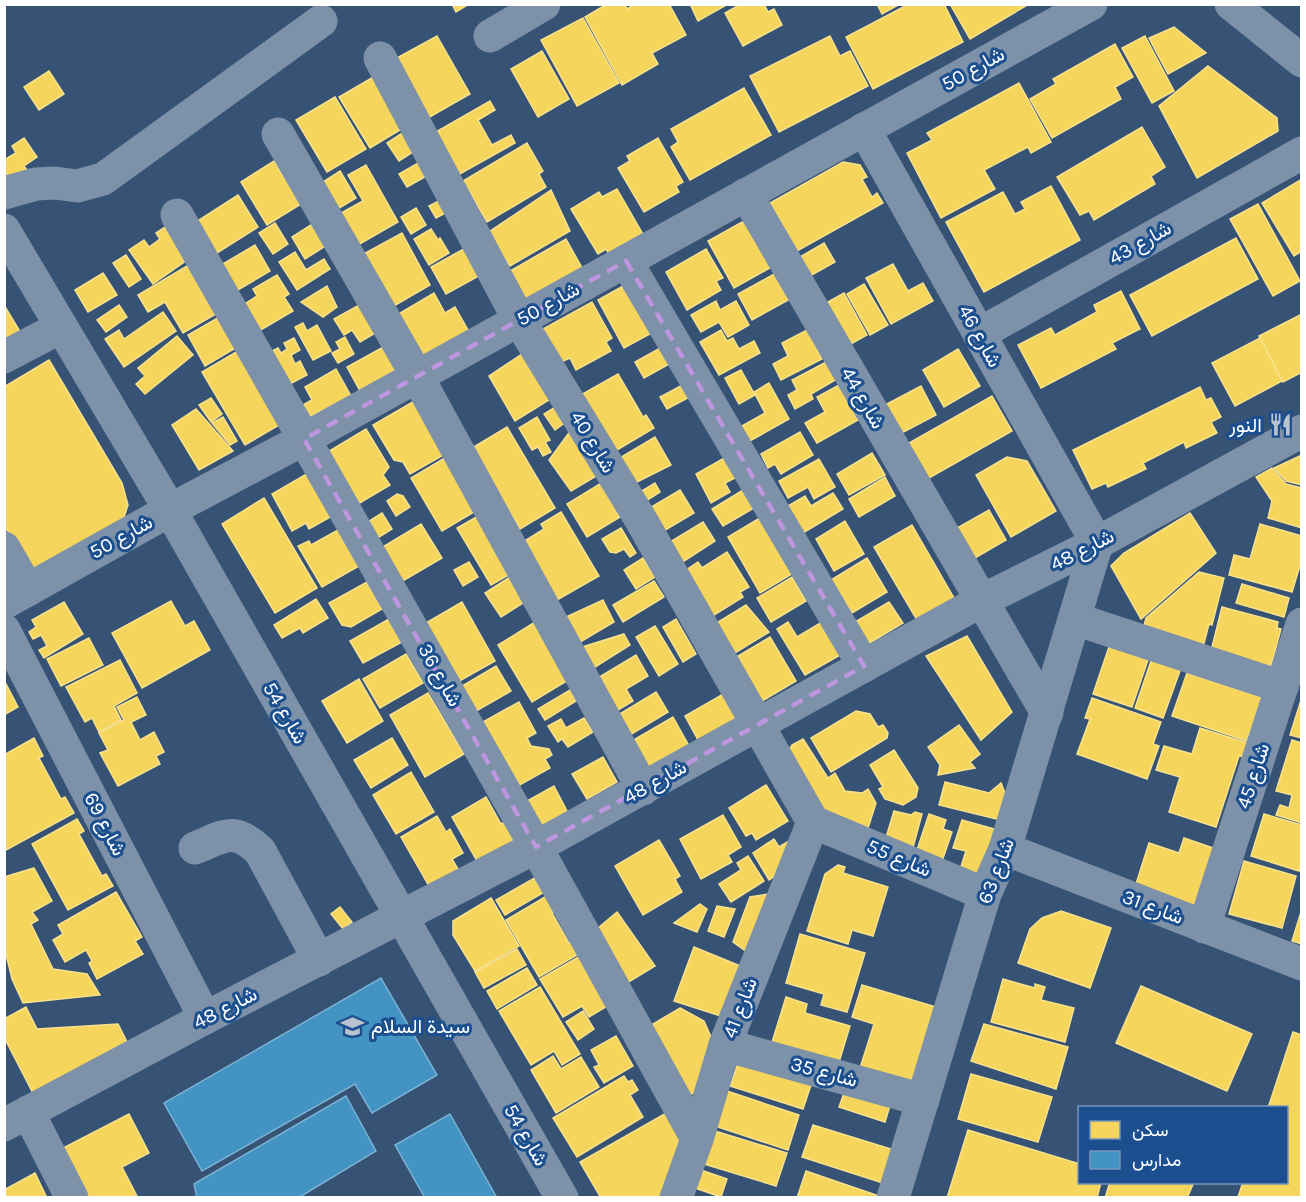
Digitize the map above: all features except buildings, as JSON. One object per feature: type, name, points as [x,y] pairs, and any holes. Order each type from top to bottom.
[{"type":"street","points":[[490,36],[544,4]]},
{"type":"street","name":"شارع 50","points":[[16,597],[1091,4]]},
{"type":"street","points":[[1231,4],[1302,61]]},
{"type":"street","points":[[4,193],[36,184],[55,183],[77,186],[103,179],[321,21]]},
{"type":"street","name":"شارع 40","points":[[380,58],[519,320],[640,520],[813,822]]},
{"type":"street","name":"شارع 46","points":[[864,129],[1097,543]]},
{"type":"street","points":[[278,134],[417,376],[644,789]]},
{"type":"street","name":"شارع 43","points":[[979,334],[1302,153]]},
{"type":"street","name":"شارع 44","points":[[746,194],[981,601]]},
{"type":"street","name":"شارع 36","points":[[177,215],[536,847],[697,1139]]},
{"type":"street","name":"شارع 54","points":[[4,230],[170,510],[562,1197]]},
{"type":"street","points":[[626,261],[864,666]]},
{"type":"street","points":[[4,357],[61,327]]},
{"type":"street","name":"شارع 48","points":[[16,1118],[536,847],[981,601],[1097,543],[1302,431]]},
{"type":"street","name":"شارع 63","points":[[893,1197],[986,894],[1005,849],[1097,543]]},
{"type":"street","points":[[4,548],[16,597]]},
{"type":"street","points":[[981,601],[1047,713]]},
{"type":"street","points":[[1075,619],[1282,687]]},
{"type":"street","name":"شارع 45","points":[[1204,927],[1302,624]]},
{"type":"street","name":"شارع 69","points":[[4,630],[205,1018]]},
{"type":"street","name":"شارع 55","points":[[813,822],[986,894]]},
{"type":"street","name":"شارع 41","points":[[676,1197],[697,1139],[725,1045],[813,822]]},
{"type":"street","points":[[195,848],[230,834],[246,838],[260,851],[319,960]]},
{"type":"street","name":"شارع 31","points":[[1005,849],[1302,964]]},
{"type":"street","name":"شارع 35","points":[[725,1045],[923,1100]]},
{"type":"street","points":[[16,1118],[72,1197]]},
{"type":"highlighted area","points":[[626,261],[864,666],[536,847],[304,439]]},
{"type":"place","name":"النور","points":[[1280,425]]},
{"type":"place","name":"سيدة السلام","points":[[353,1026]]}]
